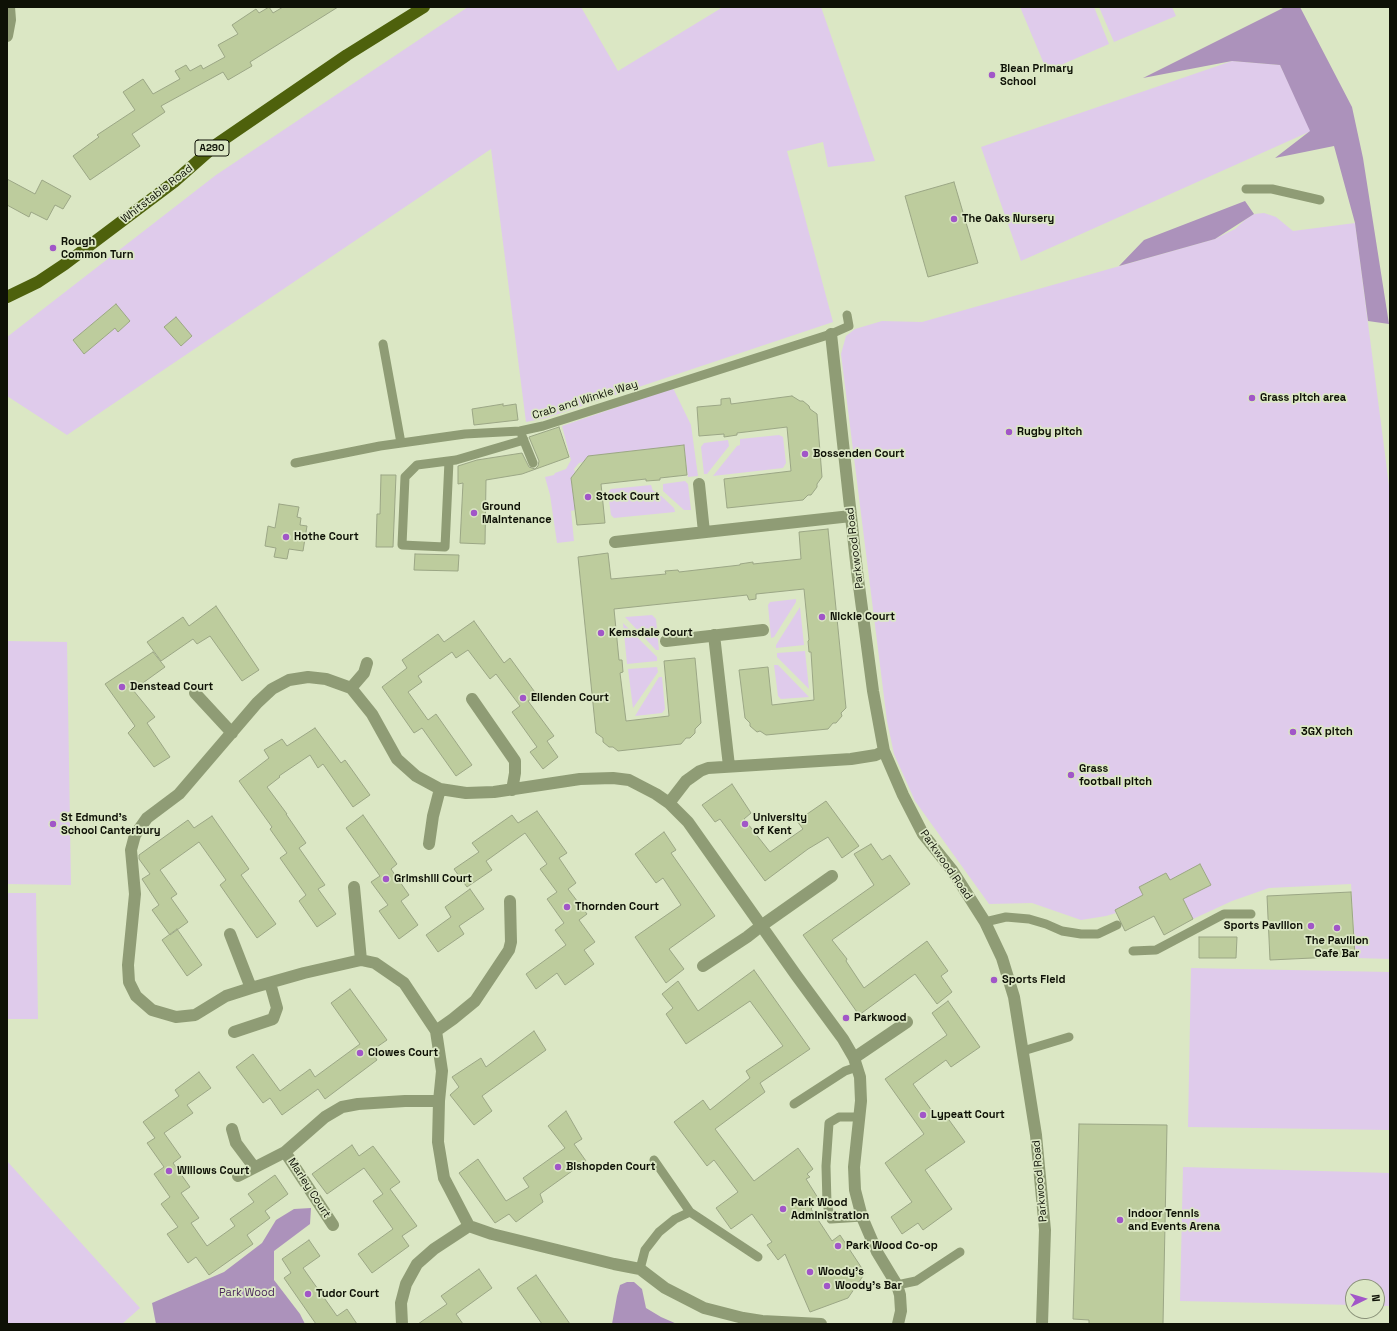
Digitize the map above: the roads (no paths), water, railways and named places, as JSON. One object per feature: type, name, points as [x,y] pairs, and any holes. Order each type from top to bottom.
[{"type":"main road","name":"Whitstable Road","points":[[7,297],[38,282],[64,264],[174,182],[217,144],[347,55],[424,7]]},
{"type":"street","points":[[7,36],[10,20],[9,7]]},
{"type":"street","name":"Parkwood Road","points":[[831,334],[851,516],[873,691],[884,751],[903,795],[923,834],[952,870],[985,922],[1002,958],[1014,997],[1036,1135],[1045,1230],[1042,1324]]},
{"type":"street","points":[[699,484],[704,532]]},
{"type":"street","points":[[615,542],[851,516]]},
{"type":"street","points":[[666,641],[763,630]]},
{"type":"street","points":[[714,635],[729,766]]},
{"type":"street","points":[[352,688],[364,673],[367,664]]},
{"type":"street","points":[[821,1324],[762,1321],[743,1318],[704,1308],[665,1288],[640,1270],[492,1234],[469,1226],[444,1178],[438,1142],[439,1101],[442,1071],[436,1031],[404,983],[375,963],[361,960],[304,973],[251,988],[226,996],[196,1015],[176,1017],[152,1010],[136,996],[129,982],[128,965],[135,894],[131,850],[136,835],[147,818],[179,794],[257,702],[272,689],[289,680],[308,677],[326,679],[352,688],[372,714],[397,759],[416,776],[440,789],[466,793],[512,790],[545,783],[580,779],[613,778],[629,780],[656,794],[669,803],[688,822],[843,1040],[855,1062],[860,1082],[861,1101],[854,1167],[855,1190],[862,1217],[877,1252],[897,1285],[900,1296],[898,1324]]},
{"type":"street","points":[[195,693],[232,733]]},
{"type":"street","points":[[472,699],[515,761],[515,773],[512,790]]},
{"type":"street","points":[[669,803],[686,781],[700,771],[715,767],[851,759],[876,755],[884,751]]},
{"type":"street","points":[[428,844],[440,789]]},
{"type":"street","points":[[703,966],[747,937],[832,876]]},
{"type":"street","points":[[354,887],[361,960]]},
{"type":"street","points":[[436,1031],[475,1001],[516,941],[510,901]]},
{"type":"street","points":[[230,934],[251,988]]},
{"type":"street","points":[[234,1032],[273,1019],[277,1008],[270,983]]},
{"type":"street","points":[[855,1062],[907,1022]]},
{"type":"street","points":[[238,1176],[285,1152],[325,1117],[342,1107],[358,1104],[405,1101],[439,1101]]},
{"type":"street","points":[[232,1129],[236,1143],[254,1167]]},
{"type":"street","name":"Marley Court","points":[[285,1152],[334,1226]]},
{"type":"street","points":[[402,1324],[401,1303],[406,1284],[417,1264],[434,1250],[469,1226]]},
{"type":"lane","points":[[1246,189],[1272,190],[1320,200]]},
{"type":"lane","name":"Crab and Winkle Way","points":[[294,463],[379,451],[401,444],[465,434],[520,431],[543,426],[831,334],[849,326],[847,315]]},
{"type":"lane","points":[[383,344],[401,444]]},
{"type":"lane","points":[[520,431],[533,462]]},
{"type":"lane","points":[[449,461],[445,547],[402,545],[405,477],[417,465],[449,461],[524,440]]},
{"type":"lane","points":[[1133,952],[1156,950],[1224,914],[1251,914]]},
{"type":"lane","points":[[985,922],[1006,917],[1029,919],[1062,931],[1081,934],[1098,934],[1117,925]]},
{"type":"lane","points":[[1023,1052],[1069,1037]]},
{"type":"lane","points":[[794,1104],[845,1071],[855,1062]]},
{"type":"lane","points":[[859,1117],[839,1117],[829,1123],[826,1166],[827,1204],[832,1219],[862,1217]]},
{"type":"lane","points":[[654,1160],[690,1212],[758,1257]]},
{"type":"lane","points":[[640,1270],[645,1250],[659,1232],[675,1219],[690,1212]]},
{"type":"lane","points":[[897,1285],[916,1281],[960,1252]]},
{"type":"place","name":"Blean Primary School","points":[[992,75]]},
{"type":"place","name":"The Oaks Nursery","points":[[954,219]]},
{"type":"place","name":"Rough Common Turn","points":[[53,248]]},
{"type":"place","name":"Grass pitch area","points":[[1252,398]]},
{"type":"place","name":"Rugby pitch","points":[[1009,432]]},
{"type":"place","name":"Bossenden Court","points":[[805,454]]},
{"type":"place","name":"Stock Court","points":[[588,497]]},
{"type":"place","name":"Ground Maintenance","points":[[474,513]]},
{"type":"place","name":"Hothe Court","points":[[286,537]]},
{"type":"place","name":"Nickle Court","points":[[822,617]]},
{"type":"place","name":"Kemsdale Court","points":[[601,633]]},
{"type":"place","name":"Denstead Court","points":[[122,687]]},
{"type":"place","name":"Ellenden Court","points":[[523,698]]},
{"type":"place","name":"3GX pitch","points":[[1293,732]]},
{"type":"place","name":"Grass football pitch","points":[[1071,775]]},
{"type":"place","name":"St Edmund's School Canterbury","points":[[53,824]]},
{"type":"place","name":"University of Kent","points":[[745,824]]},
{"type":"place","name":"Grimshill Court","points":[[386,879]]},
{"type":"place","name":"Thornden Court","points":[[567,907]]},
{"type":"place","name":"Sports Pavilion","points":[[1311,926]]},
{"type":"place","name":"The Pavilion Cafe Bar","points":[[1337,928]]},
{"type":"place","name":"Sports Field","points":[[994,980]]},
{"type":"place","name":"Parkwood","points":[[846,1018]]},
{"type":"place","name":"Clowes Court","points":[[360,1053]]},
{"type":"place","name":"Lypeatt Court","points":[[923,1115]]},
{"type":"place","name":"Bishopden Court","points":[[558,1167]]},
{"type":"place","name":"Willows Court","points":[[169,1171]]},
{"type":"place","name":"Park Wood Administration","points":[[783,1209]]},
{"type":"place","name":"Indoor Tennis and Events Arena","points":[[1120,1220]]},
{"type":"place","name":"Park Wood Co-op","points":[[838,1246]]},
{"type":"place","name":"Woody's","points":[[810,1272]]},
{"type":"place","name":"Woody's Bar","points":[[827,1286]]},
{"type":"place","name":"Tudor Court","points":[[308,1294]]},
{"type":"park label","name":"Park Wood","points":[[247,1293]]}]
